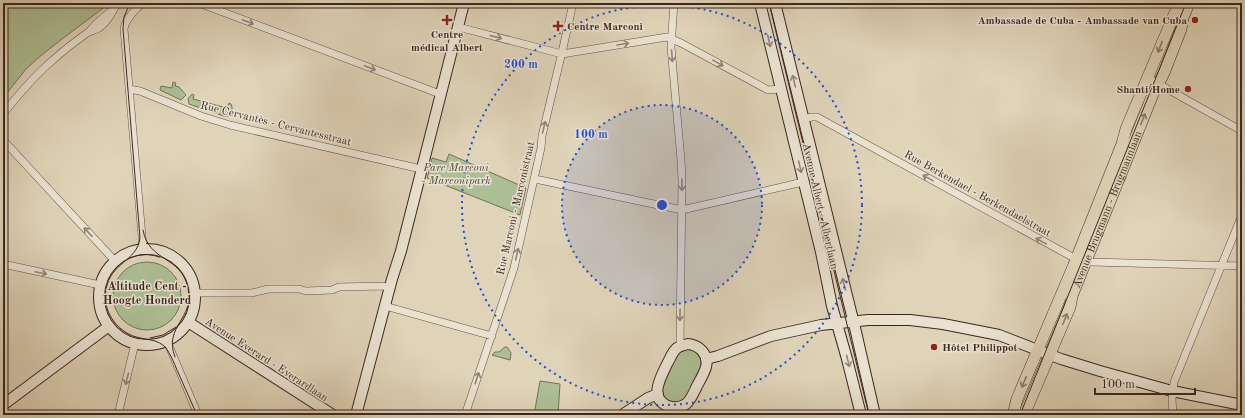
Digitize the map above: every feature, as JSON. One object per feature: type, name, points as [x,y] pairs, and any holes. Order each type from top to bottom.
[{"type":"main road","name":"Avenue Brugmann - Brugmannlaan","points":[[1024,415],[1070,307],[1081,260],[1129,122],[1179,3]]},
{"type":"main road","name":"Avenue Brugmann - Brugmannlaan","points":[[1013,415],[1017,399],[1038,350],[1081,260],[1158,84],[1181,29],[1183,18],[1189,3]]},
{"type":"street","points":[[3,114],[31,80],[52,60],[89,32],[94,24],[114,9],[119,3]]},
{"type":"street","points":[[143,3],[131,15],[124,29],[143,248]]},
{"type":"street","points":[[199,3],[440,94]]},
{"type":"street","points":[[356,415],[401,250],[464,3]]},
{"type":"street","name":"Rue Marconi - Marconistraat","points":[[465,415],[514,268],[541,148],[542,136],[573,3]]},
{"type":"street","points":[[674,3],[671,38],[681,160],[682,210],[680,346]]},
{"type":"street","name":"Avenue Albert - Albertlaan","points":[[760,3],[821,252],[832,306],[838,323],[861,415]]},
{"type":"street","name":"Avenue Albert - Albertlaan","points":[[775,3],[875,415]]},
{"type":"street","points":[[458,27],[562,54],[666,37],[671,38],[768,90],[781,89]]},
{"type":"street","points":[[1148,78],[1242,131]]},
{"type":"street","name":"Rue Cervantès - Cervantesstraat","points":[[129,89],[140,91],[201,116],[230,125],[421,169]]},
{"type":"street","name":"Rue Berkendael - Berkendaelstraat","points":[[803,119],[816,117],[1081,260],[1092,262],[1242,266]]},
{"type":"street","points":[[3,140],[115,261]]},
{"type":"street","points":[[534,179],[682,210],[803,182]]},
{"type":"street","points":[[1173,415],[1172,391],[1174,382],[1242,214]]},
{"type":"street","points":[[143,248],[165,251],[179,259],[188,270],[196,293],[195,308],[188,322],[176,336],[166,342],[153,345],[127,341],[119,336],[108,326],[100,307],[100,285],[105,273],[115,261],[133,250],[143,248]]},
{"type":"street","points":[[3,264],[100,285]]},
{"type":"street","points":[[196,293],[252,293],[268,289],[299,288],[306,291],[332,290],[339,287],[383,286],[390,288]]},
{"type":"street","points":[[385,306],[492,336]]},
{"type":"street","points":[[706,359],[771,336],[809,327],[868,320],[910,320],[943,324],[999,336],[1100,371],[1172,391],[1242,405]]},
{"type":"street","name":"Avenue Everard - Everardlaan","points":[[188,322],[333,415]]},
{"type":"street","points":[[3,405],[108,326]]},
{"type":"street","points":[[166,342],[198,415]]},
{"type":"street","points":[[118,415],[135,343]]},
{"type":"street","points":[[688,344],[697,346],[703,352],[706,359],[706,368],[683,411],[662,402],[658,394],[657,385],[674,352],[680,346],[688,344]]},
{"type":"street","points":[[622,415],[658,394]]},
{"type":"green space","points":[[3,3],[110,3],[38,58],[26,69],[3,98]]},
{"type":"green space","points":[[173,82],[176,83],[175,86],[179,87],[186,95],[181,100],[160,90],[161,86],[172,88]]},
{"type":"green space","points":[[192,94],[194,95],[193,99],[227,108],[229,103],[232,107],[231,113],[229,116],[224,116],[189,104],[188,99]]},
{"type":"green space","name":"Parc Marconi - Marconipark","points":[[449,154],[526,188],[520,215],[427,178],[432,158],[446,162]]},
{"type":"green space","points":[[147,262],[160,265],[171,272],[178,283],[181,296],[178,309],[171,320],[160,327],[147,330],[134,327],[123,320],[116,309],[113,296],[116,283],[123,272],[134,265]]},
{"type":"green space","points":[[507,347],[511,353],[510,360],[492,355],[495,352],[499,352]]},
{"type":"green space","points":[[689,349],[696,352],[700,357],[700,370],[687,397],[679,402],[670,402],[663,397],[661,392],[662,384],[679,352]]},
{"type":"green space","points":[[540,381],[560,384],[558,415],[534,415]]},
{"type":"tram line","points":[[130,3],[124,17],[123,29],[140,238],[138,246],[134,252],[113,273],[108,281],[105,298],[106,305],[112,319],[122,330],[136,337],[156,341],[166,348],[197,415]]},
{"type":"tram line","points":[[769,3],[869,415]]},
{"type":"tram line","points":[[1020,415],[1186,3]]},
{"type":"tram line","points":[[143,230],[146,241],[158,254],[179,270],[184,277],[188,288],[189,299],[187,308],[173,338],[172,346],[175,357]]},
{"type":"tram line","points":[[130,258],[144,254],[159,257]]},
{"type":"tram line","points":[[150,338],[163,335],[176,327]]},
{"type":"place","name":"Centre médical Albert","points":[[447,20]]},
{"type":"place","name":"Ambassade de Cuba - Ambassade van Cuba","points":[[1195,20]]},
{"type":"place","name":"Centre Marconi","points":[[558,26]]},
{"type":"place","name":"Shanti Home","points":[[1188,89]]},
{"type":"place","name":"Hôtel Philippot","points":[[934,347]]},
{"type":"district","name":"Altitude Cent - Hoogte Honderd","points":[[147,293]]}]
